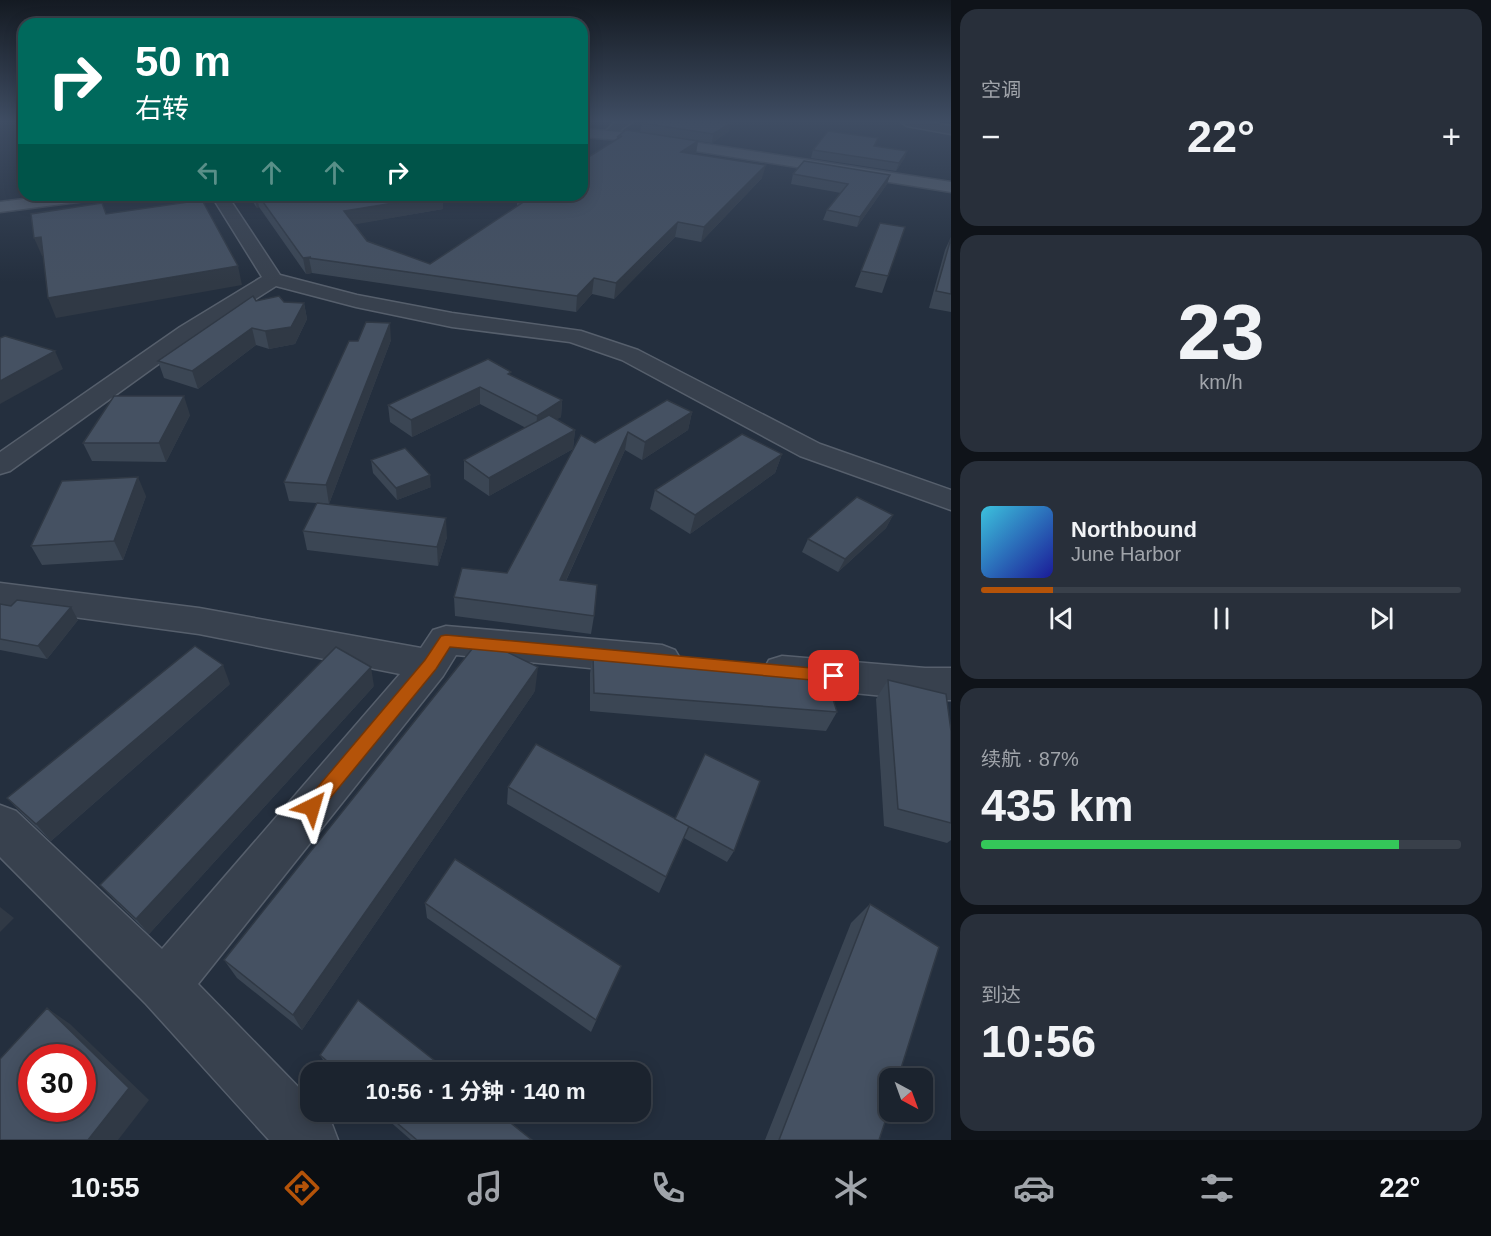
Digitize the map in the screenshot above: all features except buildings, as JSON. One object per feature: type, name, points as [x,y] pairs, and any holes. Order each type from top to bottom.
[{"type":"main road","points":[[838,175],[951,193]]},
{"type":"main road","points":[[873,175],[951,187]]},
{"type":"main road","points":[[0,200],[18,198]]},
{"type":"main road","points":[[0,207],[46,201]]},
{"type":"street","points":[[223,201],[273,279],[356,301],[452,320],[573,336],[630,355],[810,450],[951,500]]},
{"type":"street","points":[[0,465],[188,332],[273,279]]},
{"type":"street","points":[[0,596],[199,621],[430,664]]},
{"type":"street","points":[[164,986],[430,664],[446,640],[703,664]]},
{"type":"street","points":[[750,668],[925,684],[951,684]]},
{"type":"street","points":[[0,826],[164,986],[309,1140]]},
{"type":"route","points":[[312,807],[430,664],[446,640],[834,676]]}]
